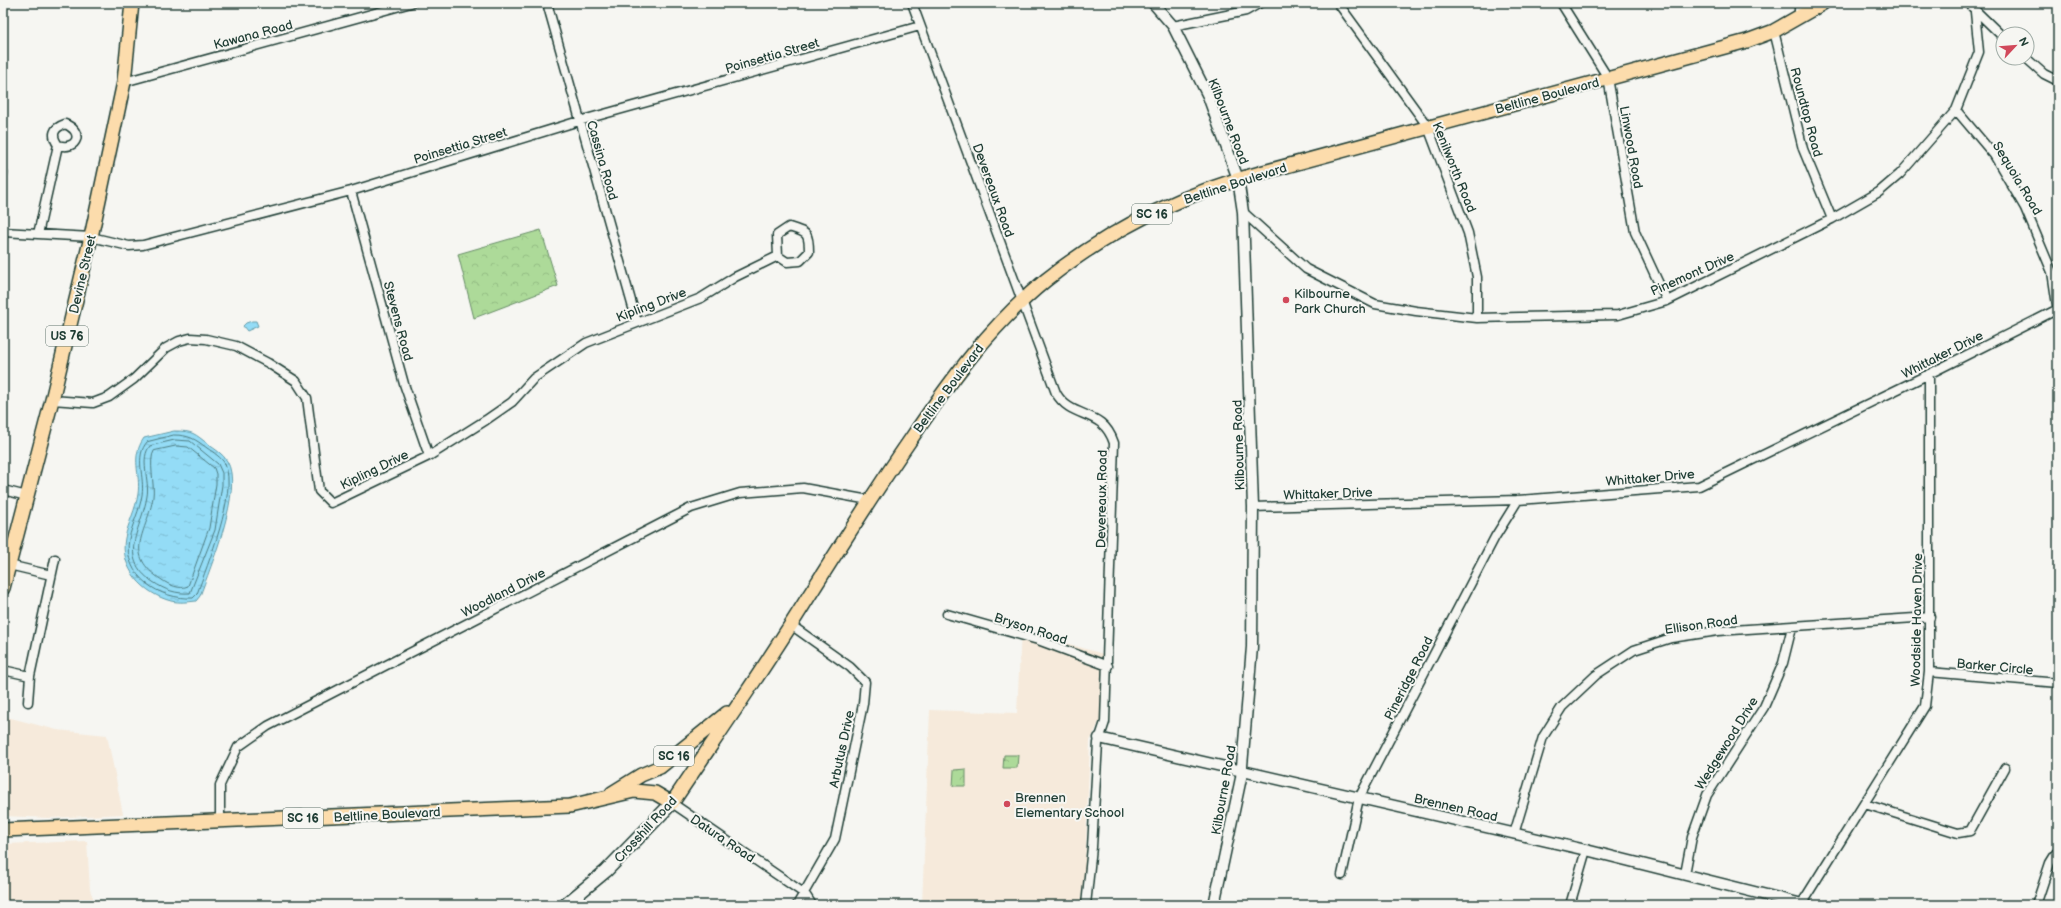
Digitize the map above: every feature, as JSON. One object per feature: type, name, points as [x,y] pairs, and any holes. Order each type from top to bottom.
[{"type":"main road","name":"Devine Street","points":[[3,588],[52,400],[91,237],[124,82],[132,3]]},
{"type":"main road","name":"Beltline Boulevard","points":[[740,702],[791,625],[869,500],[960,369],[982,342],[1022,302],[1070,262],[1113,234],[1183,199],[1238,179],[1608,78],[1717,50],[1774,31],[1823,3]]},
{"type":"main road","name":"SC 16","points":[[601,799],[641,775],[660,766],[694,741],[740,702]]},
{"type":"main road","name":"Crosshill Road","points":[[565,905],[606,871],[672,803],[740,702]]},
{"type":"main road","name":"Datura Road","points":[[601,799],[634,791],[655,793],[672,803]]},
{"type":"main road","name":"Beltline Boulevard","points":[[3,830],[570,806],[601,799]]},
{"type":"street","name":"Kawana Road","points":[[124,82],[411,3]]},
{"type":"street","name":"Cassina Road","points":[[547,3],[579,121],[637,322]]},
{"type":"street","name":"Devereaux Road","points":[[912,3],[1059,398],[1068,407],[1103,423],[1114,443],[1105,722],[1099,738],[1092,846],[1086,905]]},
{"type":"street","name":"Kilbourne Road","points":[[1153,3],[1173,26],[1208,96],[1238,179],[1243,212],[1252,507],[1253,640],[1242,771],[1214,905]]},
{"type":"street","points":[[1173,26],[1246,11],[1260,3]]},
{"type":"street","name":"Kenilworth Road","points":[[1338,3],[1428,128],[1468,233],[1477,277],[1477,318]]},
{"type":"street","name":"Linwood Road","points":[[1561,3],[1608,78],[1635,232],[1667,301]]},
{"type":"street","points":[[1799,3],[1799,18]]},
{"type":"street","points":[[1968,3],[1995,30]]},
{"type":"street","name":"Pinemont Drive","points":[[1243,212],[1306,270],[1375,304],[1477,318],[1618,315],[1667,301],[1832,219],[1879,192],[1900,174],[1956,110],[1979,52],[1976,12]]},
{"type":"street","name":"Poinsettia Street","points":[[3,232],[91,237],[129,246],[143,245],[351,191],[579,121],[920,26]]},
{"type":"street","name":"Roundtop Road","points":[[1774,31],[1802,149],[1832,219]]},
{"type":"street","points":[[2035,66],[2044,74],[2058,81]]},
{"type":"street","name":"Sequoia Road","points":[[1956,110],[1994,155],[2025,208],[2052,272],[2058,310]]},
{"type":"street","points":[[38,234],[58,145]]},
{"type":"street","name":"Stevens Road","points":[[351,191],[404,384],[429,456]]},
{"type":"street","points":[[789,227],[805,232],[809,237],[809,252],[800,261],[787,262],[778,256],[777,235],[789,227]]},
{"type":"street","name":"Kipling Drive","points":[[52,400],[93,403],[109,397],[128,384],[166,348],[190,338],[206,339],[236,346],[268,363],[296,381],[307,398],[319,491],[331,503],[429,456],[512,402],[534,378],[586,343],[701,298],[735,277],[778,256]]},
{"type":"street","name":"Whittaker Drive","points":[[1252,507],[1518,500],[1699,486],[2058,310]]},
{"type":"street","name":"Woodside Haven Drive","points":[[1804,904],[1925,706],[1929,672],[1930,617],[1929,374]]},
{"type":"street","name":"Woodland Drive","points":[[220,822],[220,785],[238,747],[268,726],[691,508],[740,493],[803,488],[869,500]]},
{"type":"street","points":[[3,490],[27,496]]},
{"type":"street","name":"Pineridge Road","points":[[1342,876],[1359,798],[1494,537],[1518,500]]},
{"type":"street","points":[[28,702],[30,676],[55,559]]},
{"type":"street","points":[[9,565],[51,575]]},
{"type":"street","name":"Bryson Road","points":[[947,614],[1038,640],[1108,666]]},
{"type":"street","name":"Ellison Road","points":[[1514,834],[1543,737],[1562,707],[1596,675],[1634,650],[1671,638],[1718,631],[1930,617]]},
{"type":"street","name":"Arbutus Drive","points":[[791,625],[850,667],[865,682],[863,704],[835,839],[797,905]]},
{"type":"street","name":"Wedgewood Drive","points":[[1685,874],[1692,837],[1707,794],[1764,707],[1783,663],[1792,627]]},
{"type":"street","points":[[3,670],[30,676]]},
{"type":"street","name":"Barker Circle","points":[[1929,672],[2058,683]]},
{"type":"street","name":"Brennen Road","points":[[1099,738],[1586,850],[1804,904]]},
{"type":"street","points":[[1865,804],[1958,833],[1970,831],[2005,768]]},
{"type":"street","name":"Datura Road","points":[[672,803],[804,894],[812,905]]},
{"type":"street","points":[[1570,905],[1586,850]]},
{"type":"street","points":[[2036,905],[2050,863],[2058,850]]},
{"type":"shaded area","name":"Brennen Elementary School","points":[[1021,630],[1103,654],[1101,718],[1090,741],[1085,868],[1080,905],[922,905],[930,710],[1017,713]]},
{"type":"shaded area","points":[[3,716],[57,730],[107,735],[123,814],[51,818],[3,816]]},
{"type":"shaded area","points":[[87,841],[90,890],[96,905],[3,905],[3,844]]},
{"type":"green space","points":[[541,230],[558,286],[474,318],[458,254]]},
{"type":"green space","points":[[1004,755],[1018,755],[1017,768],[1003,768]]},
{"type":"green space","points":[[966,769],[966,786],[953,786],[954,770]]},
{"type":"water","points":[[252,321],[256,321],[258,326],[247,331],[243,326]]},
{"type":"water","points":[[174,431],[189,432],[219,452],[227,461],[231,473],[229,508],[224,528],[200,596],[196,601],[190,602],[171,601],[161,598],[143,586],[130,569],[126,560],[124,549],[126,532],[136,505],[138,494],[139,486],[137,459],[140,445],[144,438]]},
{"type":"place","name":"Kilbourne Park Church","points":[[1286,300]]},
{"type":"place","name":"Brennen Elementary School","points":[[1007,804]]}]
